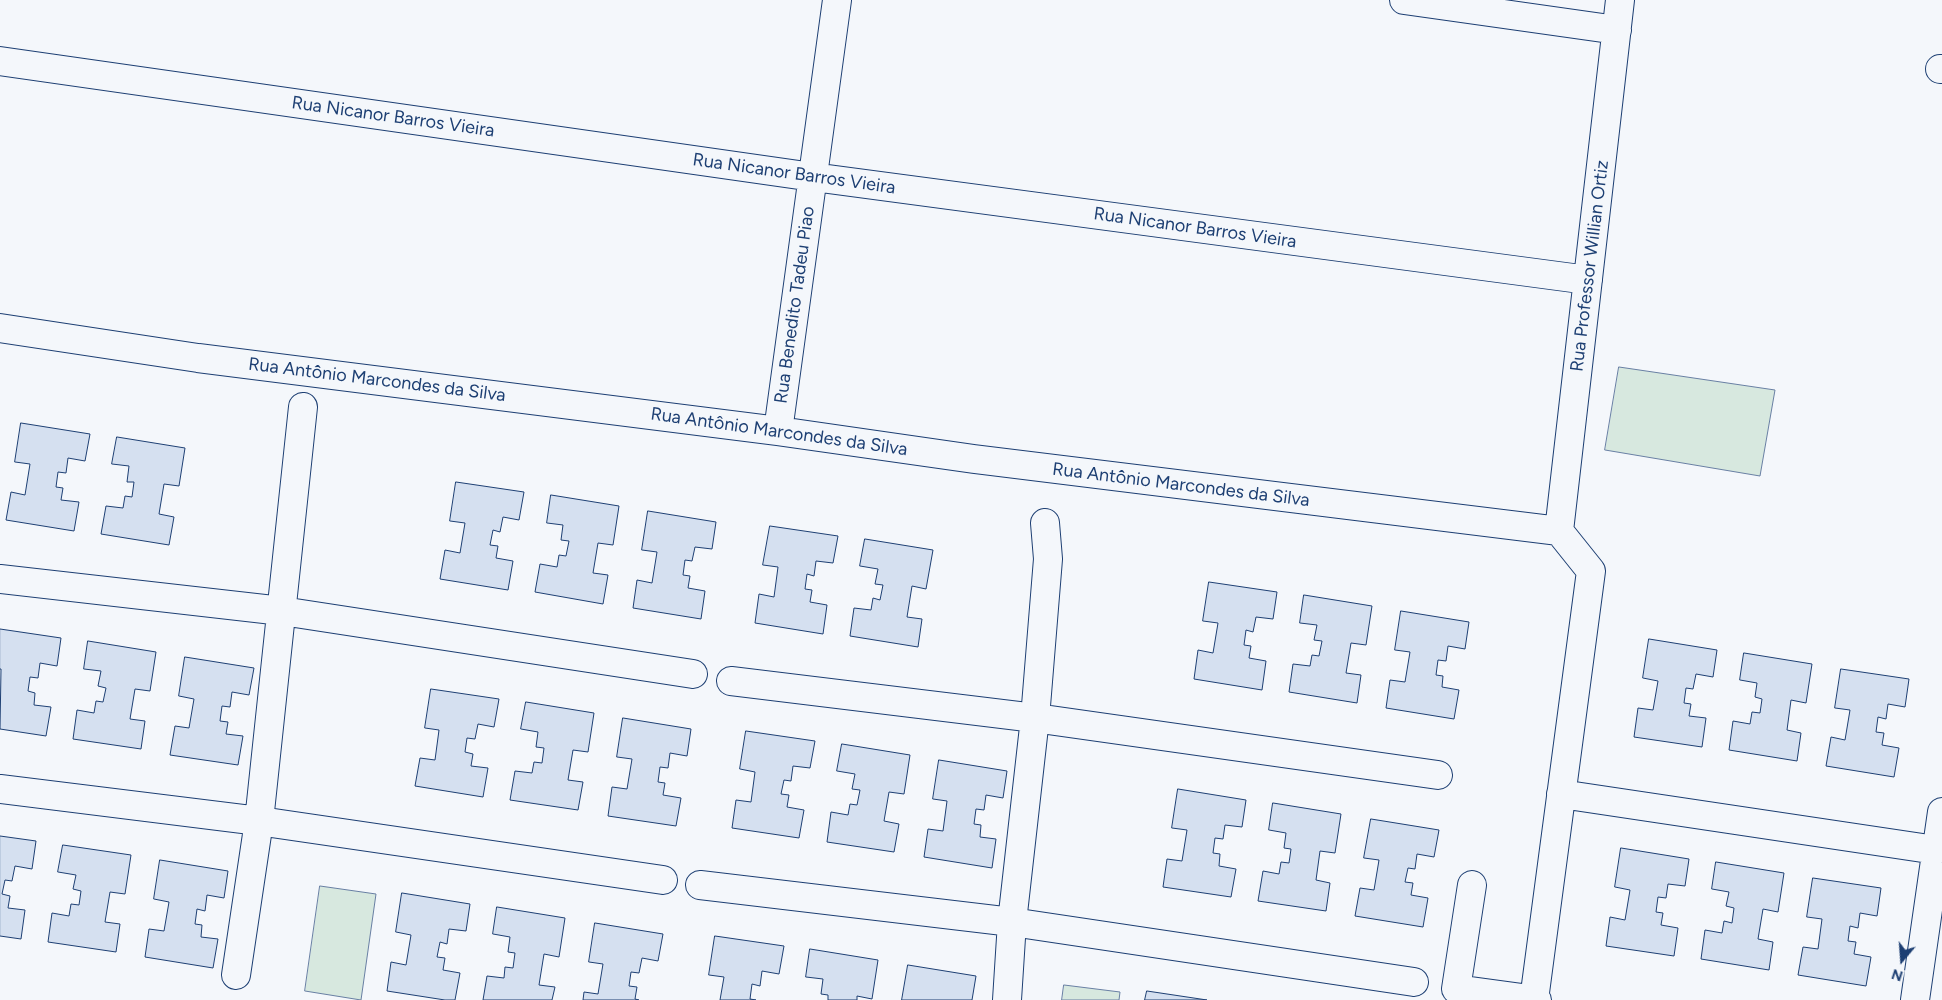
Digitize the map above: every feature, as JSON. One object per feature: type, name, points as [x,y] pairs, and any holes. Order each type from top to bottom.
[{"type":"street","name":"Rua Benedito Tadeu Piao","points":[[778,431],[837,0]]},
{"type":"street","points":[[1404,0],[1617,30]]},
{"type":"street","name":"Rua Professor Willian Ortiz","points":[[1559,531],[1620,0]]},
{"type":"street","name":"Rua Nicanor Barros Vieira","points":[[0,62],[813,177],[1588,280]]},
{"type":"street","name":"Rua Antônio Marcondes da Silva","points":[[0,328],[198,358],[778,431],[983,460],[1559,531]]},
{"type":"street","points":[[236,976],[259,821],[303,407]]},
{"type":"street","points":[[1007,1000],[1012,922],[1035,718],[1048,559],[1045,523]]},
{"type":"street","points":[[1472,885],[1456,989],[1535,1000],[1591,571],[1559,531]]},
{"type":"street","points":[[0,579],[282,611],[693,674]]},
{"type":"street","points":[[730,681],[1035,718],[1438,776]]},
{"type":"street","points":[[0,789],[259,821],[663,880]]},
{"type":"street","points":[[1561,794],[1936,850]]},
{"type":"street","points":[[1915,1000],[1942,812]]},
{"type":"street","points":[[700,886],[1012,922],[1414,982]]},
{"type":"shaded area","points":[[1619,367],[1775,390],[1760,476],[1605,450]]},
{"type":"shaded area","points":[[320,886],[376,894],[361,1000],[305,991]]},
{"type":"shaded area","points":[[1064,985],[1120,992],[1119,1000],[1062,1000]]},
{"type":"building","points":[[21,423],[90,434],[85,461],[68,458],[66,473],[58,472],[56,487],[63,488],[61,500],[79,502],[74,531],[6,520],[11,492],[25,495],[30,464],[15,462]]},
{"type":"building","points":[[117,437],[185,448],[179,486],[164,484],[159,514],[174,517],[169,545],[101,534],[106,506],[123,508],[125,496],[132,497],[134,482],[127,482],[129,466],[112,464]]},
{"type":"building","points":[[456,482],[524,492],[519,520],[503,517],[500,532],[493,530],[490,545],[498,546],[496,558],[513,561],[508,590],[440,579],[445,550],[460,553],[465,523],[450,521]]},
{"type":"building","points":[[551,495],[619,506],[613,545],[598,543],[593,573],[608,575],[603,604],[535,592],[540,564],[557,567],[559,555],[566,556],[569,541],[561,540],[563,525],[547,523]]},
{"type":"building","points":[[648,511],[716,522],[712,549],[695,547],[692,561],[685,560],[683,575],[690,576],[688,588],[705,591],[701,619],[633,608],[637,580],[652,583],[657,552],[642,550]]},
{"type":"building","points":[[770,526],[838,536],[833,563],[816,561],[814,576],[807,574],[805,589],[812,590],[810,602],[827,605],[823,634],[755,623],[759,594],[774,597],[778,567],[763,565]]},
{"type":"building","points":[[865,539],[933,550],[926,589],[912,586],[907,617],[922,619],[918,647],[850,636],[854,608],[871,610],[873,598],[880,600],[883,585],[875,584],[878,569],[860,566]]},
{"type":"building","points":[[1209,582],[1277,592],[1273,619],[1256,617],[1253,632],[1246,630],[1244,645],[1251,646],[1249,658],[1266,661],[1262,690],[1194,679],[1198,650],[1213,653],[1218,623],[1203,621]]},
{"type":"building","points":[[1304,595],[1372,606],[1366,645],[1351,643],[1346,673],[1361,675],[1357,703],[1289,692],[1293,664],[1310,666],[1312,655],[1319,656],[1322,641],[1314,640],[1317,625],[1300,623]]},
{"type":"building","points":[[1401,611],[1469,622],[1465,649],[1448,646],[1446,661],[1438,660],[1436,675],[1443,676],[1442,687],[1459,690],[1454,719],[1386,708],[1390,680],[1405,682],[1410,652],[1395,650]]},
{"type":"building","points":[[0,629],[61,638],[57,666],[40,663],[38,678],[30,677],[28,691],[35,693],[34,705],[51,707],[46,736],[0,729]]},
{"type":"building","points":[[1649,639],[1717,650],[1713,677],[1696,674],[1693,689],[1686,688],[1684,703],[1691,704],[1689,716],[1706,718],[1702,747],[1634,737],[1638,708],[1653,710],[1658,681],[1643,678]]},
{"type":"building","points":[[88,641],[156,652],[150,691],[135,689],[130,719],[145,721],[141,749],[73,739],[77,710],[94,713],[96,701],[103,702],[106,688],[98,686],[101,671],[84,669]]},
{"type":"building","points":[[1744,653],[1812,664],[1806,703],[1791,700],[1787,730],[1801,733],[1797,761],[1729,750],[1733,721],[1750,724],[1752,712],[1760,713],[1762,699],[1755,697],[1757,683],[1740,680]]},
{"type":"building","points":[[185,657],[254,668],[249,695],[232,692],[230,707],[222,706],[220,721],[228,722],[226,734],[243,736],[238,765],[170,755],[175,726],[189,728],[194,699],[179,696]]},
{"type":"building","points":[[1841,669],[1909,679],[1905,707],[1888,704],[1886,719],[1878,717],[1876,732],[1884,733],[1882,745],[1899,748],[1894,777],[1826,766],[1831,737],[1845,740],[1850,710],[1835,708]]},
{"type":"building","points":[[431,689],[499,699],[494,727],[478,724],[475,739],[467,738],[465,752],[473,754],[471,766],[488,768],[483,797],[415,786],[420,758],[435,760],[439,730],[425,728]]},
{"type":"building","points":[[526,702],[594,713],[588,752],[573,750],[568,780],[583,782],[578,810],[510,800],[515,771],[532,773],[534,762],[542,763],[544,748],[536,747],[538,732],[521,729]]},
{"type":"building","points":[[623,718],[691,729],[687,756],[670,753],[668,768],[660,767],[658,782],[665,783],[663,795],[681,798],[676,826],[608,816],[612,787],[627,789],[632,759],[617,757]]},
{"type":"building","points":[[746,731],[815,741],[810,768],[793,766],[791,781],[784,780],[781,794],[789,795],[787,807],[804,810],[799,838],[732,828],[736,800],[751,802],[755,772],[740,769]]},
{"type":"building","points":[[842,744],[910,755],[904,794],[889,792],[884,821],[899,824],[894,852],[827,842],[831,812],[848,815],[850,804],[857,805],[860,790],[852,789],[855,774],[837,771]]},
{"type":"building","points":[[939,760],[1007,771],[1003,798],[986,795],[984,810],[976,809],[974,824],[981,825],[980,837],[996,839],[992,868],[924,857],[928,829],[943,831],[947,801],[933,799]]},
{"type":"building","points":[[1178,789],[1246,800],[1242,827],[1225,825],[1223,839],[1215,838],[1213,853],[1220,854],[1219,866],[1236,869],[1231,897],[1163,887],[1167,859],[1182,861],[1187,830],[1172,828]]},
{"type":"building","points":[[1273,803],[1341,814],[1335,853],[1320,851],[1316,880],[1330,883],[1326,911],[1258,901],[1263,871],[1279,874],[1281,862],[1289,863],[1291,849],[1284,848],[1286,833],[1269,830]]},
{"type":"building","points":[[1371,819],[1439,830],[1434,857],[1417,854],[1415,869],[1408,868],[1405,882],[1413,883],[1411,895],[1428,898],[1423,927],[1355,916],[1360,888],[1374,890],[1379,860],[1364,858]]},
{"type":"building","points":[[0,836],[36,841],[32,869],[15,866],[12,881],[5,880],[2,894],[10,896],[8,908],[25,910],[21,939],[0,936]]},
{"type":"building","points":[[63,845],[131,855],[125,894],[110,892],[105,922],[120,924],[116,952],[48,942],[52,913],[69,916],[71,904],[79,905],[81,891],[73,889],[76,875],[58,872]]},
{"type":"building","points":[[1621,848],[1689,859],[1685,886],[1668,884],[1666,898],[1658,897],[1656,912],[1663,913],[1661,925],[1678,928],[1674,956],[1606,946],[1610,917],[1625,920],[1630,890],[1615,887]]},
{"type":"building","points":[[160,860],[228,871],[224,898],[207,895],[205,911],[197,909],[195,924],[202,925],[201,937],[218,939],[213,968],[145,957],[149,929],[164,931],[169,902],[154,899]]},
{"type":"building","points":[[1716,862],[1784,873],[1778,912],[1763,909],[1758,939],[1773,942],[1769,970],[1701,959],[1705,930],[1722,933],[1724,921],[1732,923],[1734,908],[1726,906],[1729,892],[1712,889]]},
{"type":"building","points":[[1813,878],[1881,888],[1877,916],[1860,913],[1858,928],[1850,926],[1848,941],[1856,942],[1854,954],[1871,957],[1866,986],[1798,975],[1803,947],[1818,949],[1822,919],[1807,917]]},
{"type":"building","points":[[402,893],[470,904],[466,931],[449,929],[447,944],[440,942],[437,957],[445,958],[443,970],[460,973],[455,1000],[387,991],[391,962],[406,965],[411,935],[396,932]]},
{"type":"building","points":[[497,907],[565,918],[559,957],[544,954],[539,985],[555,987],[552,1000],[483,1000],[487,976],[504,978],[505,967],[513,968],[515,953],[508,952],[510,937],[493,934]]},
{"type":"building","points":[[595,923],[663,934],[658,961],[642,958],[639,973],[631,972],[629,986],[637,987],[635,999],[639,1000],[583,1000],[584,992],[598,994],[603,964],[589,962]]},
{"type":"building","points":[[715,936],[784,946],[779,974],[762,971],[760,986],[752,984],[750,999],[756,1000],[720,1000],[724,977],[709,975]]},
{"type":"building","points":[[810,949],[878,960],[872,999],[857,996],[857,1000],[828,1000],[828,995],[821,994],[823,979],[806,977]]},
{"type":"building","points":[[908,965],[976,976],[972,1000],[902,1000]]},
{"type":"building","points":[[1147,991],[1207,1000],[1145,1000]]}]
